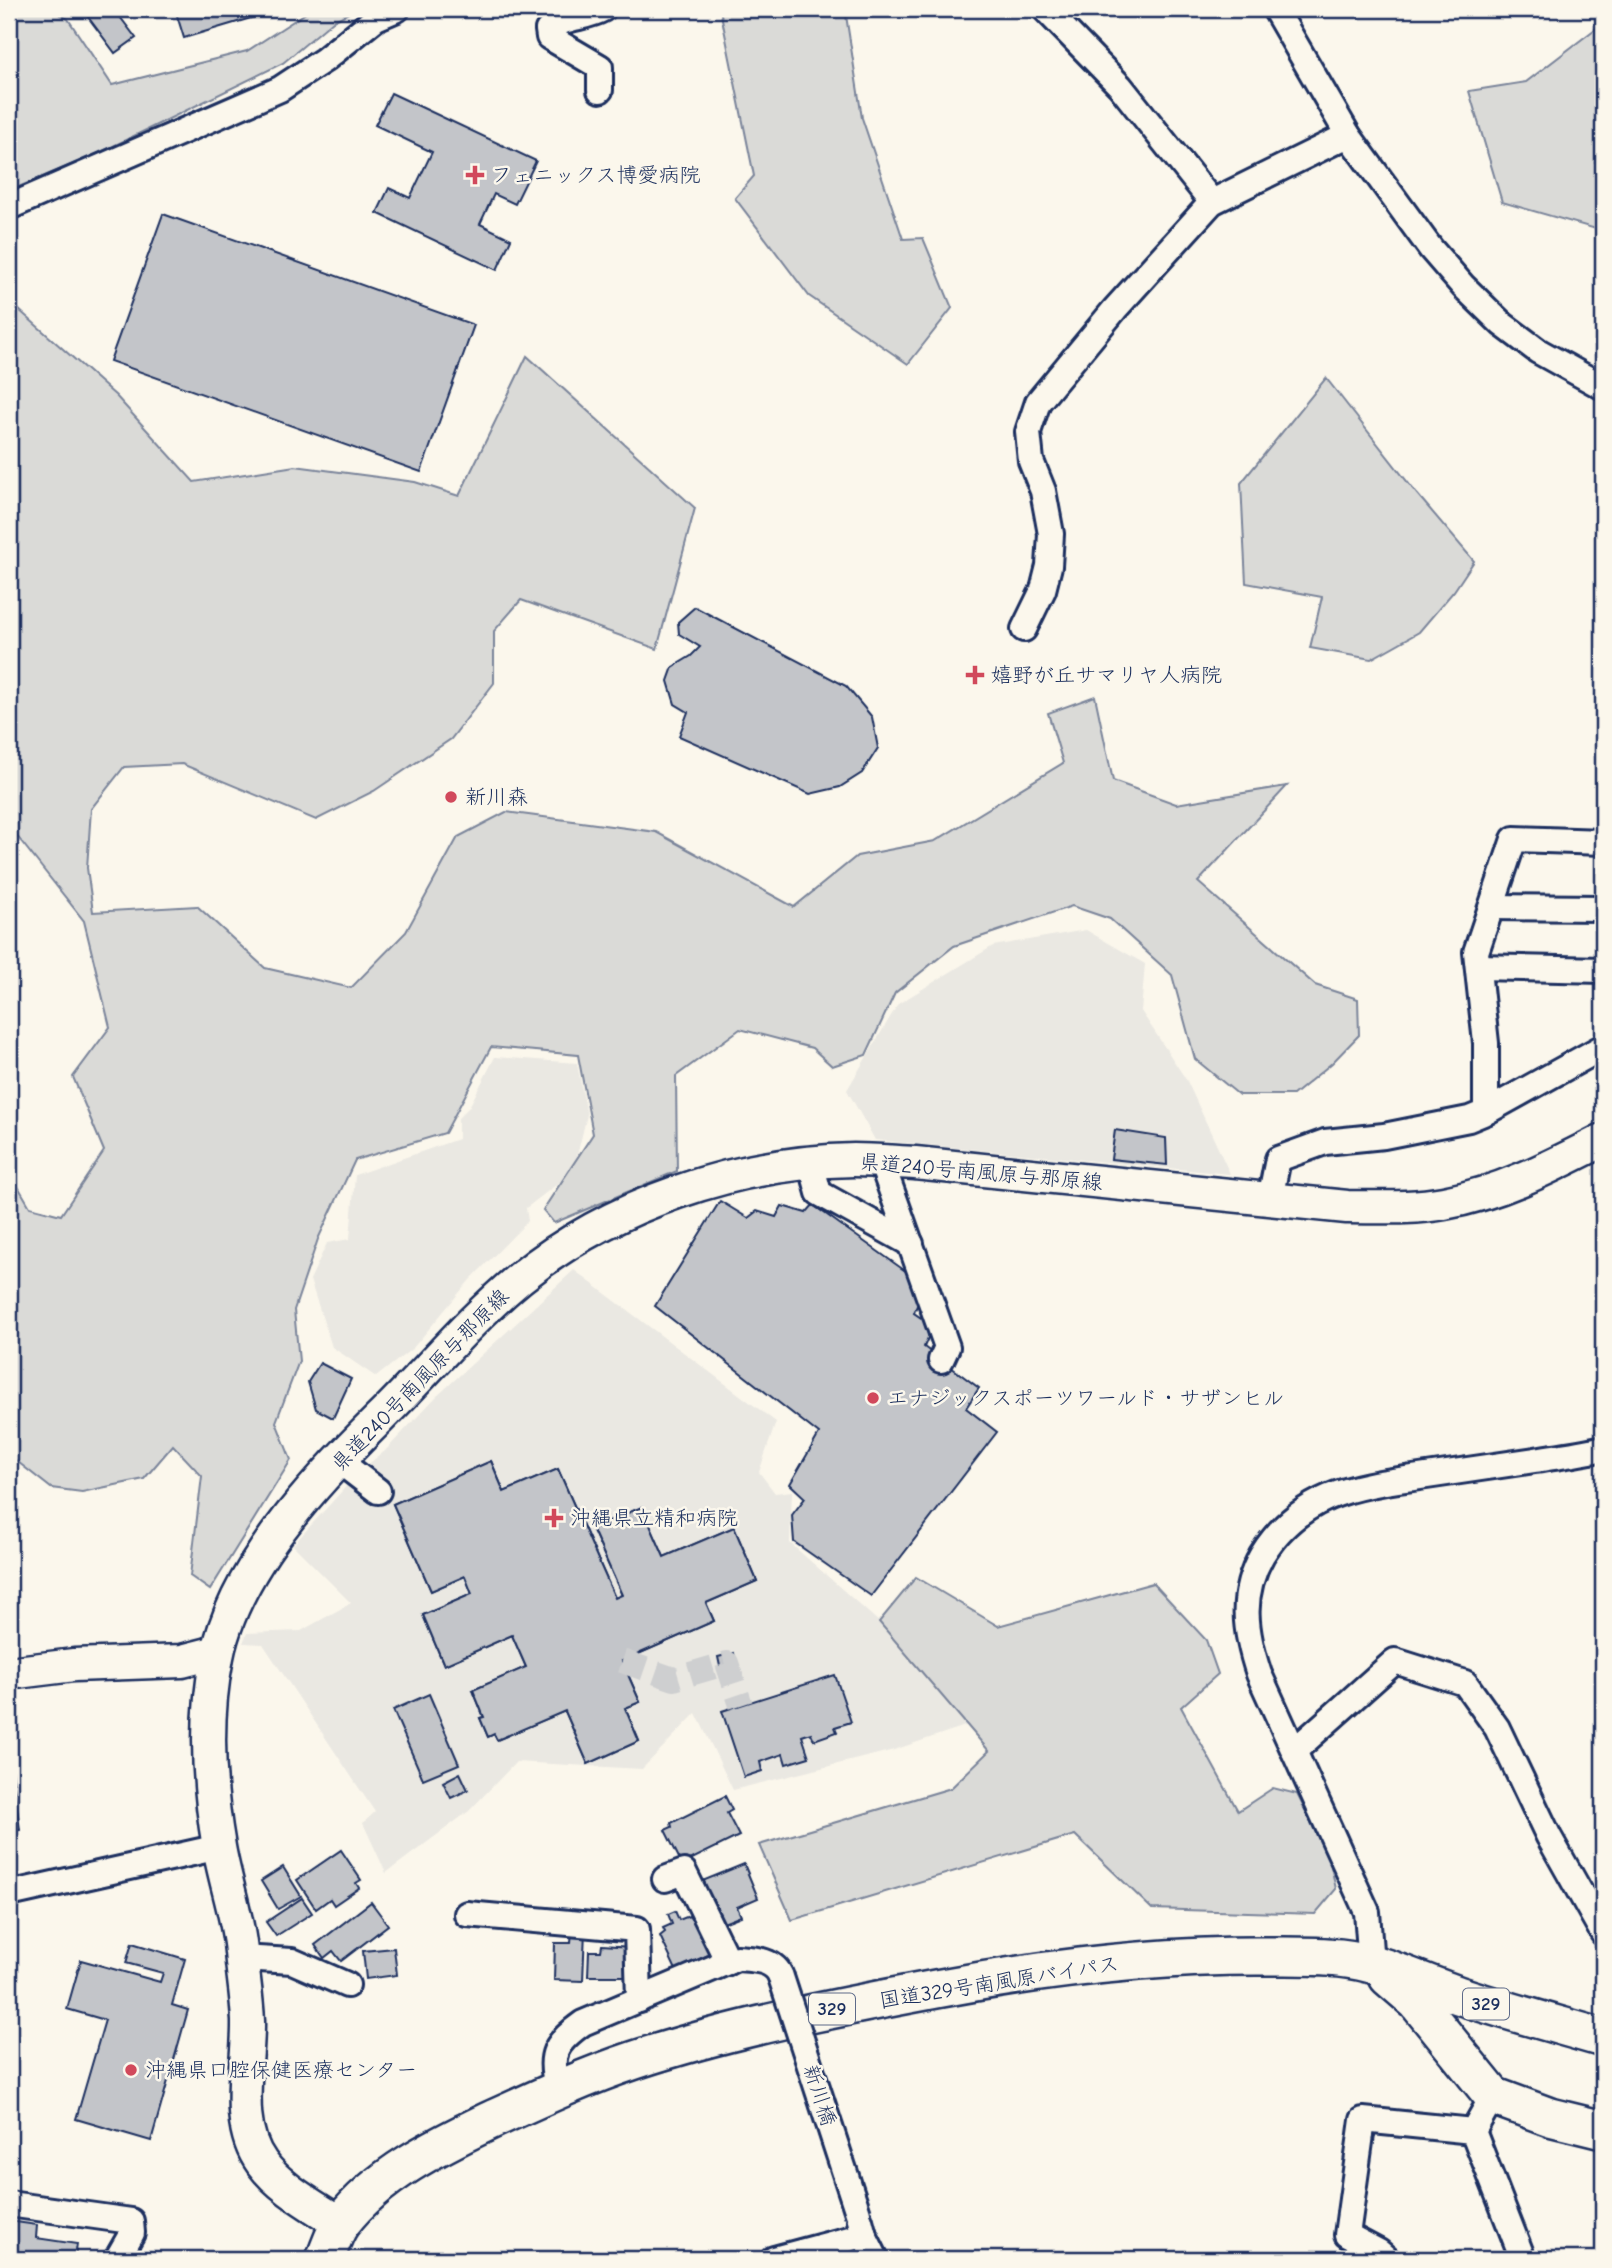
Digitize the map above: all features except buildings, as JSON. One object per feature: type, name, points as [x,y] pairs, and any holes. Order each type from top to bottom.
[{"type":"highway","name":"国道329号南風原バイパス","points":[[325,2259],[341,2224],[381,2185],[409,2164],[463,2134],[558,2088],[636,2060],[731,2033],[841,2007],[984,1980],[1123,1962],[1218,1956],[1342,1958],[1371,1964],[1461,1996],[1603,2038]]},
{"type":"highway","name":"国道329号南風原バイパス","points":[[1371,1964],[1417,2002],[1493,2096]]},
{"type":"highway","points":[[1493,2096],[1550,2117],[1603,2130]]},
{"type":"main road","name":"県道240号南風原与那原線","points":[[341,2224],[269,2172],[251,2144],[245,2110],[248,2019],[242,1958],[219,1847],[208,1762],[210,1696],[217,1652],[233,1607],[269,1544],[339,1461],[456,1337],[510,1287],[550,1256],[585,1234],[664,1197],[729,1177],[811,1163],[881,1161],[1347,1207],[1404,1208],[1444,1203],[1507,1186],[1603,1140]]},
{"type":"main road","points":[[9,1673],[74,1665],[183,1661],[217,1652]]},
{"type":"street","points":[[9,207],[280,89],[324,60],[376,18],[397,9]]},
{"type":"street","points":[[600,90],[600,67],[549,37],[548,30],[558,21],[594,14],[603,9]]},
{"type":"street","points":[[1045,9],[1120,86],[1212,202]]},
{"type":"street","points":[[1275,9],[1348,135],[1423,239],[1463,286],[1502,324],[1538,351],[1603,387]]},
{"type":"street","points":[[1024,629],[1043,590],[1049,566],[1051,534],[1043,491],[1031,461],[1028,432],[1038,402],[1115,309],[1212,202],[1348,135]]},
{"type":"street","points":[[1486,1112],[1486,1043],[1476,952],[1514,839],[1603,842]]},
{"type":"street","points":[[1492,907],[1603,908]]},
{"type":"street","points":[[1478,967],[1603,970]]},
{"type":"street","points":[[1270,1199],[1278,1159],[1325,1142],[1384,1136],[1469,1119],[1603,1047]]},
{"type":"street","points":[[881,1161],[947,1347],[941,1360]]},
{"type":"street","points":[[811,1163],[820,1193],[911,1244]]},
{"type":"street","points":[[1371,1964],[1367,1912],[1259,1674],[1245,1618],[1247,1591],[1257,1564],[1273,1537],[1300,1513],[1331,1496],[1364,1487],[1603,1448]]},
{"type":"street","points":[[339,1461],[377,1491]]},
{"type":"street","points":[[1294,1751],[1395,1661],[1465,1683],[1497,1728],[1549,1837],[1603,1933]]},
{"type":"street","points":[[9,1894],[219,1847]]},
{"type":"street","points":[[558,2088],[553,2076],[553,2054],[563,2038],[583,2023],[728,1962],[684,1872],[665,1879]]},
{"type":"street","points":[[467,1914],[637,1928],[639,2000]]},
{"type":"street","points":[[242,1958],[292,1961],[347,1985]]},
{"type":"street","name":"新川橋","points":[[728,1962],[737,1958],[762,1960],[779,1971],[861,2224],[876,2259]]},
{"type":"street","points":[[1473,2131],[1493,2096]]},
{"type":"street","points":[[1387,2259],[1347,2235],[1363,2120],[1473,2131]]},
{"type":"street","points":[[1473,2131],[1523,2259]]},
{"type":"street","points":[[9,2204],[131,2221],[132,2233],[117,2259]]},
{"type":"street","points":[[774,2259],[861,2224]]},
{"type":"shaded area","points":[[9,9],[50,9],[68,19],[112,85],[247,51],[312,9],[356,9],[333,21],[283,63],[97,154],[9,191]]},
{"type":"shaded area","points":[[720,9],[845,9],[862,118],[903,239],[923,238],[952,308],[908,364],[809,296],[735,198],[754,176]]},
{"type":"shaded area","points":[[1603,23],[1603,143],[1595,162],[1603,167],[1603,231],[1502,202],[1469,91],[1526,82]]},
{"type":"shaded area","points":[[9,301],[116,396],[194,482],[295,466],[415,482],[459,496],[527,356],[695,508],[657,649],[521,600],[494,631],[494,683],[451,739],[374,791],[316,820],[182,764],[124,767],[91,809],[87,868],[93,912],[197,906],[265,968],[351,988],[406,932],[458,837],[506,812],[656,832],[794,907],[857,856],[935,841],[1063,763],[1048,713],[1095,696],[1113,781],[1176,804],[1287,786],[1198,882],[1315,985],[1358,999],[1359,1035],[1332,1063],[1293,1095],[1239,1095],[1195,1059],[1172,975],[1110,919],[1072,906],[954,946],[895,993],[866,1055],[832,1066],[812,1048],[740,1029],[676,1076],[677,1171],[554,1223],[543,1210],[593,1134],[578,1055],[491,1047],[445,1133],[355,1160],[318,1239],[294,1310],[299,1361],[276,1422],[291,1460],[210,1590],[190,1576],[202,1476],[173,1445],[144,1479],[82,1492],[51,1488],[9,1455],[9,1171],[30,1207],[61,1215],[104,1151],[73,1077],[110,1027],[84,921],[9,826]]},
{"type":"shaded area","points":[[1326,378],[1417,494],[1474,561],[1454,591],[1419,632],[1371,659],[1310,648],[1322,597],[1246,583],[1241,483]]},
{"type":"shaded area","points":[[1086,930],[1145,964],[1141,1011],[1187,1081],[1230,1174],[875,1140],[847,1090],[898,1004],[993,946]]},
{"type":"shaded area","points":[[495,1057],[577,1063],[587,1115],[573,1172],[526,1208],[528,1221],[469,1281],[413,1348],[376,1377],[332,1347],[310,1280],[327,1243],[350,1239],[355,1175],[458,1139],[458,1118],[469,1107]]},
{"type":"shaded area","name":"沖縄県立精和病院","points":[[574,1270],[776,1422],[759,1472],[775,1493],[792,1491],[790,1543],[879,1622],[968,1725],[894,1750],[733,1790],[696,1713],[642,1769],[516,1762],[469,1811],[386,1873],[363,1823],[375,1812],[263,1644],[243,1643],[247,1633],[301,1631],[351,1603],[293,1545],[362,1469],[385,1451],[435,1398]]},
{"type":"shaded area","points":[[916,1577],[998,1626],[1153,1583],[1206,1640],[1218,1674],[1181,1707],[1238,1811],[1273,1788],[1297,1794],[1329,1857],[1336,1889],[1315,1914],[1152,1909],[1075,1835],[792,1920],[759,1845],[951,1788],[989,1751],[879,1622]]},
{"type":"tunnel","points":[[622,1661],[674,1679],[727,1663],[741,1705]]},
{"type":"place","name":"フェニックス博愛病院","points":[[475,175]]},
{"type":"place","name":"嬉野が丘サマリヤ人病院","points":[[975,675]]},
{"type":"place","name":"新川森","points":[[451,797]]},
{"type":"place","name":"エナジックスポーツワールド・サザンヒル","points":[[873,1398]]},
{"type":"place","name":"沖縄県立精和病院","points":[[554,1518]]},
{"type":"place","name":"沖縄県口腔保健医療センター","points":[[131,2070]]}]
